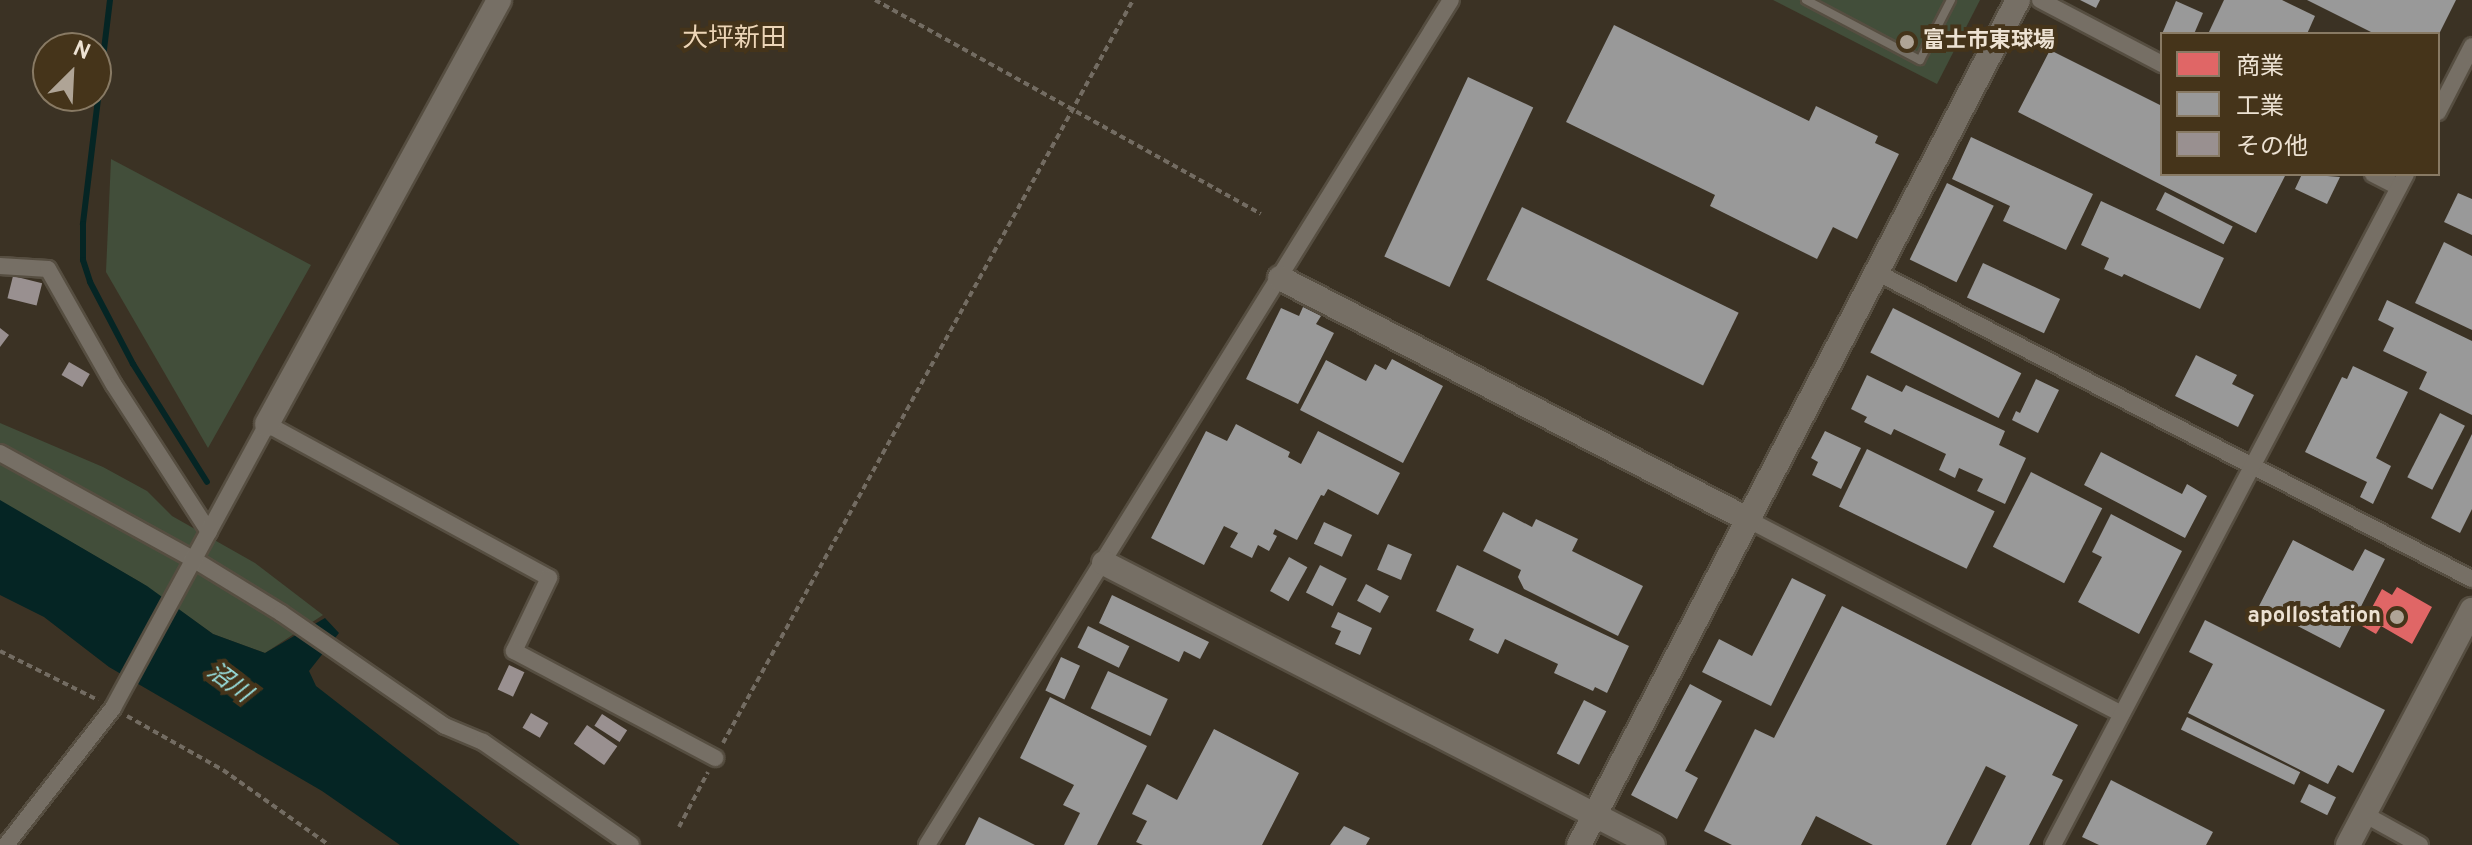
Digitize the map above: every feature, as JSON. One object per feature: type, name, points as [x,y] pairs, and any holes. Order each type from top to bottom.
[{"type":"street","points":[[6,845],[113,708],[499,0]]},
{"type":"street","points":[[927,845],[1451,0]]},
{"type":"street","points":[[1579,845],[2018,0]]},
{"type":"street","points":[[2040,0],[2160,63]]},
{"type":"street","points":[[2440,108],[2472,46]]},
{"type":"street","points":[[2053,845],[2402,181],[2381,176]]},
{"type":"street","points":[[0,266],[48,269],[114,385],[209,532]]},
{"type":"street","points":[[1878,273],[2472,579]]},
{"type":"street","points":[[1280,278],[2122,714]]},
{"type":"street","points":[[267,424],[549,578],[514,651],[715,758]]},
{"type":"street","points":[[0,453],[193,559],[281,613],[445,726],[483,742],[631,845]]},
{"type":"street","points":[[1104,563],[1653,845]]},
{"type":"street","points":[[2348,845],[2472,610]]},
{"type":"street","points":[[2364,814],[2420,845]]},
{"type":"lane","points":[[1806,0],[1920,60],[1951,0]]},
{"type":"path","points":[[875,0],[1261,214]]},
{"type":"path","points":[[679,827],[1133,0]]},
{"type":"path","points":[[0,651],[113,708],[223,770],[329,845]]},
{"type":"green space","name":"富士市東球場","points":[[1773,0],[1980,0],[1937,84]]},
{"type":"green space","points":[[111,159],[311,265],[208,448],[106,272]]},
{"type":"green space","points":[[0,423],[103,467],[147,491],[172,516],[255,563],[323,615],[265,653],[213,634],[140,582],[0,501]]},
{"type":"water","name":"沼川","points":[[0,500],[147,586],[213,634],[265,653],[325,618],[339,633],[309,671],[316,686],[520,845],[400,845],[322,791],[109,667],[44,617],[0,595]]},
{"type":"building: 商業","name":"apollostation","points":[[2397,587],[2432,607],[2412,644],[2381,626],[2376,634],[2362,626],[2382,589],[2392,595]]},
{"type":"building: 工業","points":[[2080,0],[2100,0],[2096,8]]},
{"type":"building: 工業","points":[[2224,0],[2282,0],[2315,16],[2308,32],[2209,32]]},
{"type":"building: 工業","points":[[2307,0],[2456,0],[2440,32],[2371,32]]},
{"type":"building: 工業","points":[[2176,1],[2203,13],[2195,32],[2163,32]]},
{"type":"building: 工業","points":[[1614,25],[1809,121],[1816,106],[1878,136],[1875,143],[1899,154],[1857,239],[1833,227],[1817,259],[1710,206],[1715,195],[1566,122]]},
{"type":"building: 工業","points":[[2050,50],[2160,105],[2160,176],[2285,176],[2256,233],[2018,112]]},
{"type":"building: 工業","points":[[1468,77],[1533,107],[1450,287],[1384,256]]},
{"type":"building: 工業","points":[[1971,137],[2093,194],[2066,250],[2003,221],[2010,206],[1952,179]]},
{"type":"building: 工業","points":[[2301,176],[2340,177],[2327,204],[2295,189]]},
{"type":"building: 工業","points":[[1947,183],[1994,206],[1956,282],[1910,259]]},
{"type":"building: 工業","points":[[2165,192],[2233,227],[2224,244],[2156,210]]},
{"type":"building: 工業","points":[[2458,193],[2472,199],[2472,235],[2444,222]]},
{"type":"building: 工業","points":[[2101,201],[2224,258],[2200,309],[2124,274],[2122,277],[2104,269],[2109,258],[2081,245]]},
{"type":"building: 工業","points":[[1522,207],[1739,313],[1703,385],[1486,280]]},
{"type":"building: 工業","points":[[2444,242],[2472,256],[2472,330],[2415,303]]},
{"type":"building: 工業","points":[[1983,263],[2060,299],[2044,333],[1967,297]]},
{"type":"building: 工業","points":[[2387,300],[2472,341],[2472,415],[2419,389],[2427,372],[2383,351],[2394,328],[2378,320]]},
{"type":"building: 工業","points":[[1303,307],[1321,316],[1316,324],[1334,333],[1298,404],[1246,379],[1281,308],[1299,316]]},
{"type":"building: 工業","points":[[1893,308],[2021,373],[1999,418],[1870,353]]},
{"type":"building: 工業","points":[[2196,355],[2237,375],[2232,384],[2254,395],[2238,427],[2175,396]]},
{"type":"building: 工業","points":[[1392,359],[1443,386],[1403,463],[1300,410],[1326,360],[1366,381],[1375,364],[1386,370]]},
{"type":"building: 工業","points":[[2353,366],[2408,392],[2376,458],[2391,466],[2373,504],[2360,497],[2367,482],[2305,452],[2342,377],[2347,379]]},
{"type":"building: 工業","points":[[1867,375],[1902,392],[1906,385],[2005,431],[1999,445],[2026,458],[2005,504],[1977,491],[1983,479],[1959,468],[1955,478],[1939,470],[1946,454],[1894,429],[1891,435],[1864,422],[1867,417],[1851,409]]},
{"type":"building: 工業","points":[[2036,379],[2059,390],[2038,433],[2012,420],[2016,411],[2020,413]]},
{"type":"building: 工業","points":[[2440,413],[2465,426],[2432,490],[2407,477]]},
{"type":"building: 工業","points":[[1236,424],[1290,452],[1288,457],[1301,464],[1318,431],[1400,473],[1378,515],[1328,489],[1324,496],[1321,495],[1297,540],[1275,529],[1273,534],[1277,536],[1269,551],[1258,545],[1252,558],[1230,547],[1238,533],[1224,526],[1204,565],[1151,538],[1206,431],[1227,441]]},
{"type":"building: 工業","points":[[1825,431],[1861,448],[1841,489],[1812,475],[1818,462],[1811,458]]},
{"type":"building: 工業","points":[[2472,434],[2472,509],[2460,533],[2431,518]]},
{"type":"building: 工業","points":[[1867,449],[1995,511],[1967,569],[1839,507]]},
{"type":"building: 工業","points":[[2101,452],[2182,494],[2187,484],[2207,496],[2185,538],[2084,485]]},
{"type":"building: 工業","points":[[2031,472],[2102,508],[2064,583],[1993,547]]},
{"type":"building: 工業","points":[[1503,512],[1532,527],[1536,519],[1578,539],[1572,551],[1643,586],[1618,636],[1524,589],[1518,577],[1521,570],[1483,551]]},
{"type":"building: 工業","points":[[2111,514],[2182,551],[2139,634],[2078,602],[2102,557],[2092,552]]},
{"type":"building: 工業","points":[[1324,522],[1352,535],[1342,557],[1314,544]]},
{"type":"building: 工業","points":[[2293,540],[2353,571],[2365,549],[2385,559],[2340,648],[2259,606]]},
{"type":"building: 工業","points":[[1388,544],[1412,554],[1401,580],[1377,570]]},
{"type":"building: 工業","points":[[1289,557],[1307,567],[1288,601],[1270,591]]},
{"type":"building: 工業","points":[[1320,565],[1347,579],[1333,606],[1306,593]]},
{"type":"building: 工業","points":[[1457,565],[1629,646],[1607,693],[1595,687],[1593,691],[1554,673],[1558,664],[1505,639],[1498,654],[1469,640],[1474,629],[1436,611]]},
{"type":"building: 工業","points":[[1792,578],[1826,595],[1771,706],[1702,672],[1719,639],[1752,656]]},
{"type":"building: 工業","points":[[1366,584],[1389,596],[1380,613],[1357,601]]},
{"type":"building: 工業","points":[[1112,595],[1209,642],[1200,659],[1184,651],[1179,662],[1099,623]]},
{"type":"building: 工業","points":[[1842,606],[2078,725],[2052,775],[2063,780],[2029,845],[1971,845],[2006,776],[1986,766],[1946,845],[1873,845],[1816,816],[1801,845],[1732,845],[1704,831],[1755,729],[1774,738]]},
{"type":"building: 工業","points":[[1338,612],[1372,628],[1360,655],[1335,644],[1341,631],[1331,627]]},
{"type":"building: 工業","points":[[2205,620],[2385,710],[2353,773],[2338,765],[2328,784],[2188,713],[2213,664],[2189,652]]},
{"type":"building: 工業","points":[[1088,626],[1129,646],[1119,668],[1077,648]]},
{"type":"building: 工業","points":[[1061,657],[1080,666],[1064,699],[1045,691]]},
{"type":"building: 工業","points":[[1108,671],[1168,699],[1150,736],[1091,708]]},
{"type":"building: 工業","points":[[1690,684],[1722,701],[1685,771],[1698,778],[1677,819],[1631,795]]},
{"type":"building: 工業","points":[[1050,697],[1147,746],[1097,845],[1064,845],[1080,813],[1063,805],[1074,785],[1020,758]]},
{"type":"building: 工業","points":[[1584,700],[1606,711],[1579,765],[1557,753]]},
{"type":"building: 工業","points":[[2187,717],[2300,772],[2294,785],[2181,730]]},
{"type":"building: 工業","points":[[1214,729],[1299,773],[1262,845],[1143,845],[1136,842],[1147,821],[1132,814],[1147,784],[1177,800]]},
{"type":"building: 工業","points":[[2111,780],[2213,832],[2206,845],[2099,845],[2082,837]]},
{"type":"building: 工業","points":[[2309,784],[2336,797],[2327,815],[2300,802]]},
{"type":"building: 工業","points":[[979,817],[1035,845],[965,845]]},
{"type":"building: 工業","points":[[1344,826],[1370,838],[1366,845],[1330,845]]},
{"type":"building: その他","points":[[13,276],[42,283],[37,306],[7,298]]},
{"type":"building: その他","points":[[0,328],[9,335],[0,347]]},
{"type":"building: その他","points":[[69,362],[90,374],[82,387],[62,375]]},
{"type":"building: その他","points":[[509,665],[524,672],[513,697],[498,689]]},
{"type":"building: その他","points":[[531,713],[548,723],[540,738],[522,728]]},
{"type":"building: その他","points":[[602,714],[627,730],[620,742],[594,726]]},
{"type":"building: その他","points":[[587,725],[617,746],[604,765],[574,744]]},
{"type":"waterway","points":[[110,0],[83,224],[83,260],[90,282],[133,364],[207,482]]},
{"type":"place","name":"富士市東球場","points":[[1907,42]]},
{"type":"place","name":"apollostation","points":[[2397,617]]},
{"type":"district","name":"大坪新田","points":[[734,40]]}]
